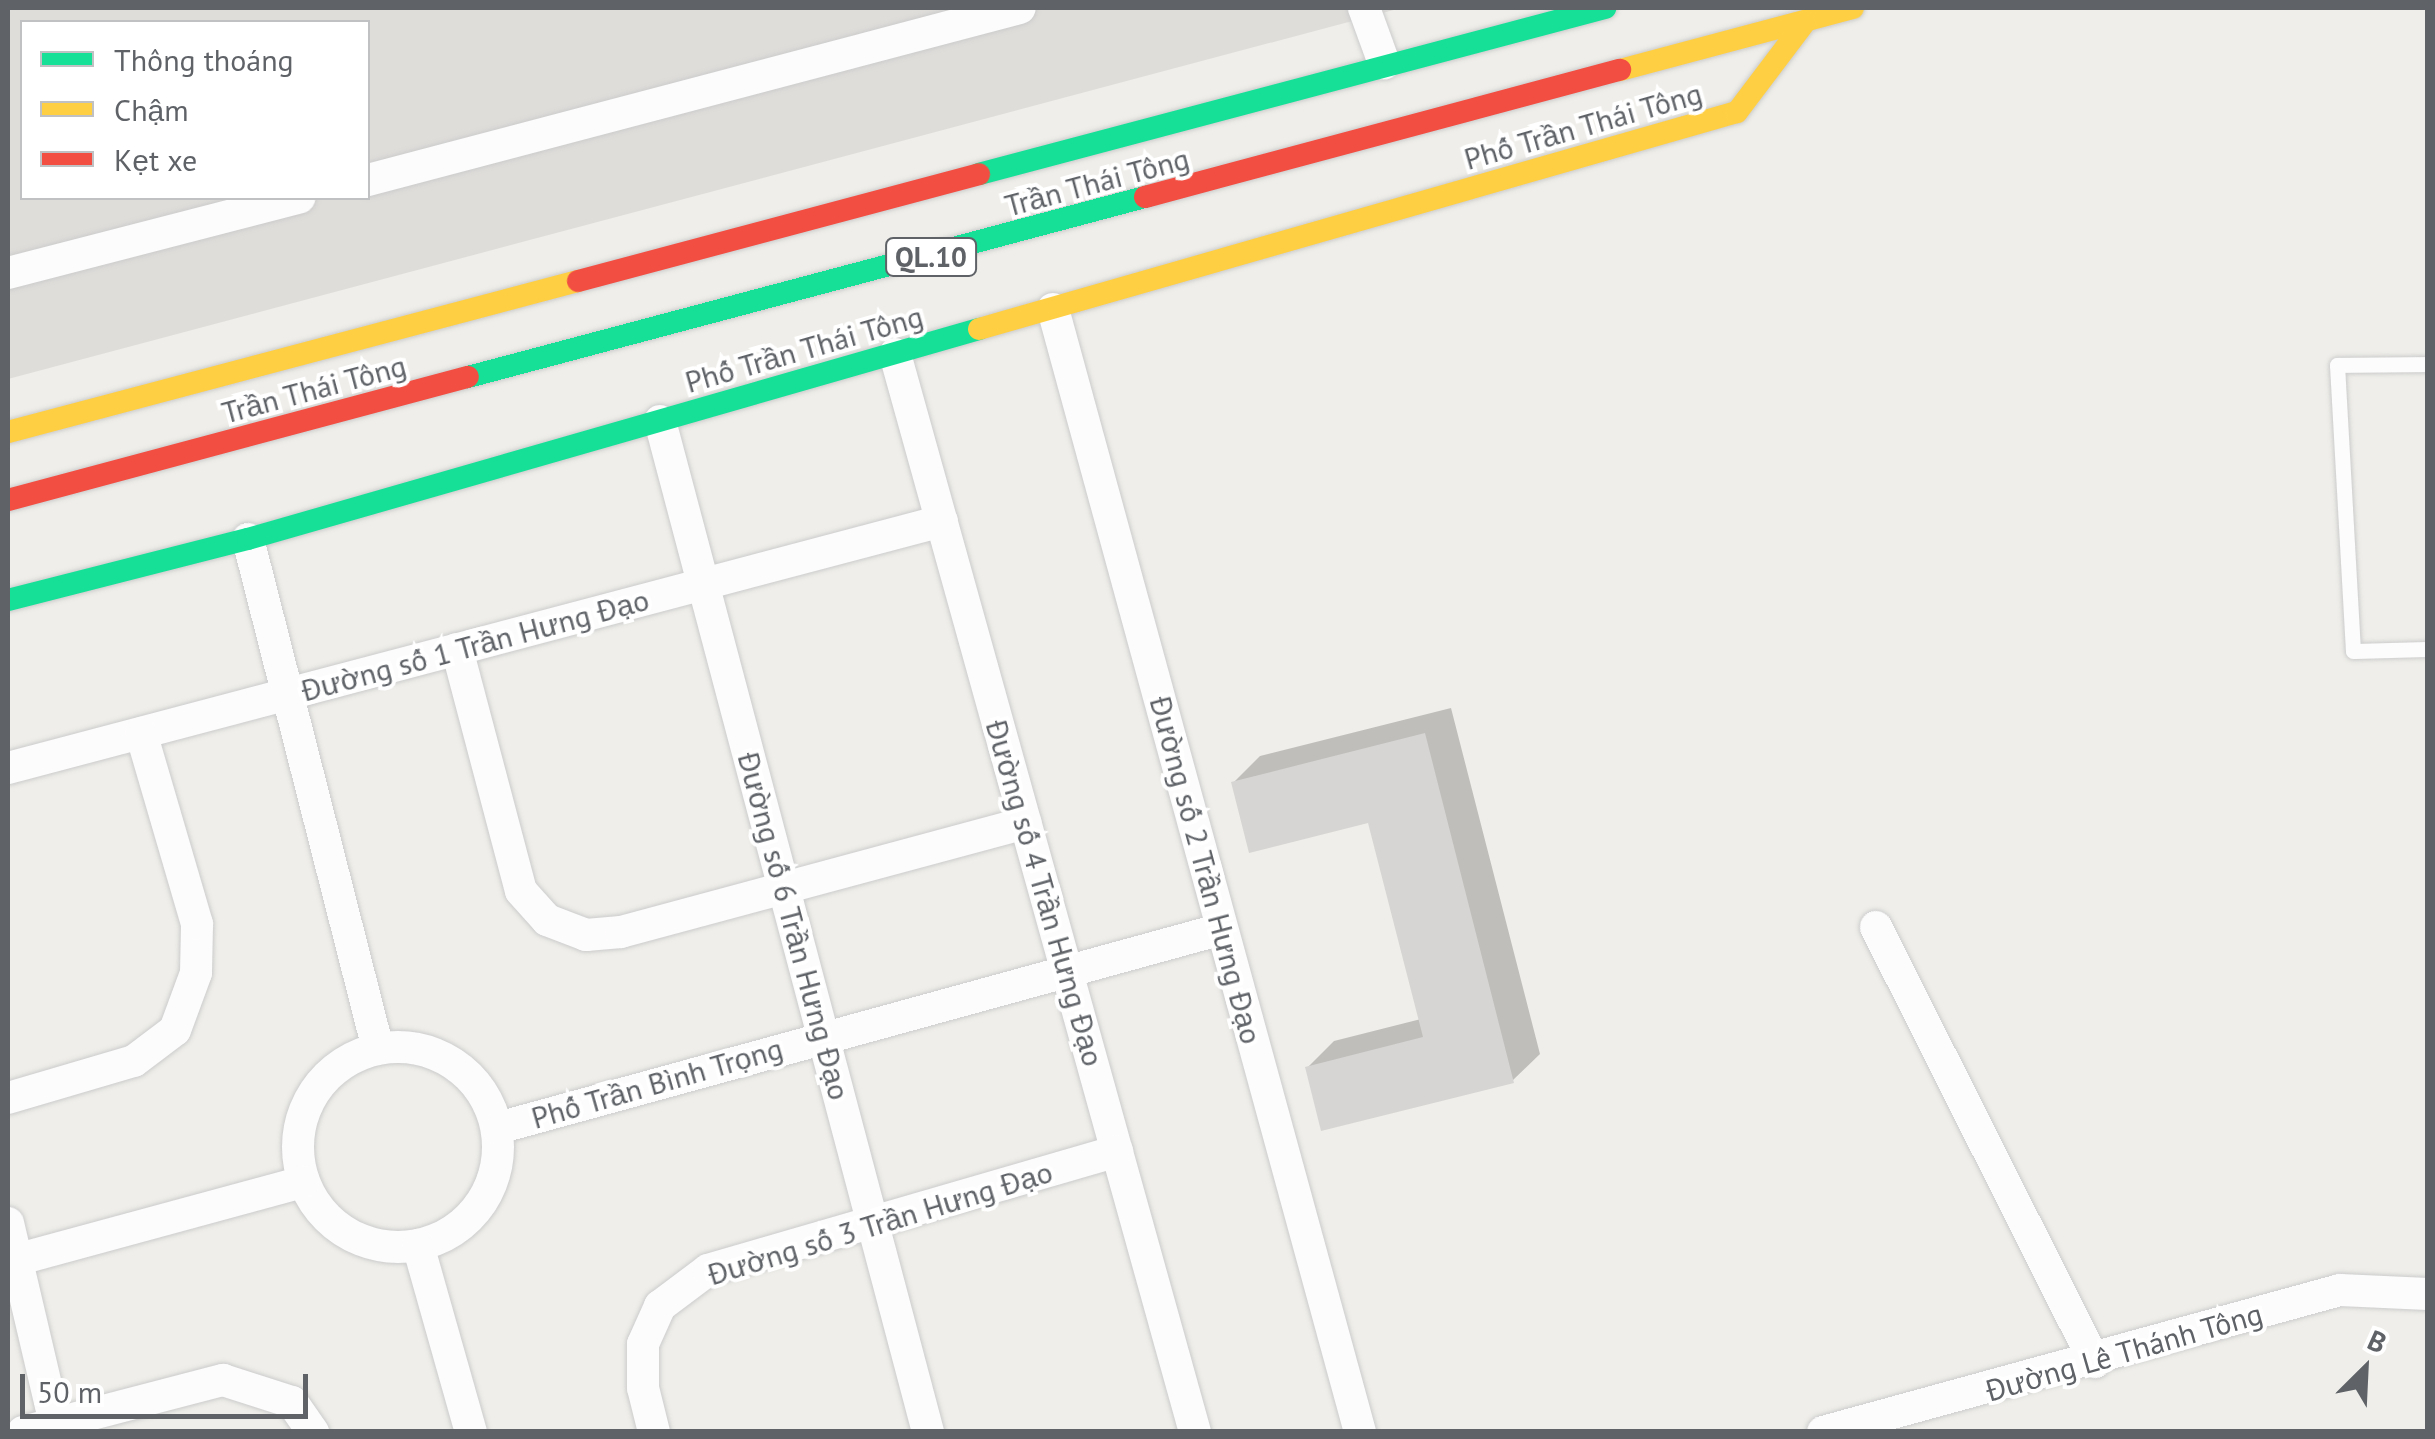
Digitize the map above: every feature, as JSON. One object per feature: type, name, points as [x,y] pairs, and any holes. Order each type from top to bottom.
[{"type":"main road","name":"Trần Thái Tông","points":[[8,432],[1384,62],[1605,8]]},
{"type":"main road","name":"Trần Thái Tông","points":[[8,500],[1853,8]]},
{"type":"main road","name":"Phố Trần Thái Tông","points":[[8,600],[248,539],[1738,112],[1805,22]]},
{"type":"street","points":[[370,179],[1020,8]]},
{"type":"street","points":[[1364,8],[1384,62]]},
{"type":"street","points":[[8,273],[291,200]]},
{"type":"street","name":"Đường số 2 Trần Hưng Đạo","points":[[1052,309],[1360,1432]]},
{"type":"street","name":"Đường số 4 Trần Hưng Đạo","points":[[896,354],[1195,1432]]},
{"type":"street","name":"Đường số 6 Trần Hưng Đạo","points":[[660,421],[928,1432]]},
{"type":"street","name":"Đường số 1 Trần Hưng Đạo","points":[[8,768],[942,521]]},
{"type":"street","points":[[248,539],[378,1049]]},
{"type":"street","points":[[457,649],[521,891],[547,920],[586,935],[622,932],[1026,823]]},
{"type":"street","points":[[8,1098],[134,1061],[174,1030],[196,973],[197,924],[141,733]]},
{"type":"street","points":[[1876,927],[2095,1362]]},
{"type":"street","name":"Phố Trần Bình Trọng","points":[[498,1128],[1222,929]]},
{"type":"street","points":[[378,1049],[434,1052],[464,1069],[486,1096],[498,1128],[498,1162],[487,1195],[466,1222],[418,1245],[373,1244],[343,1232],[319,1210],[303,1182],[296,1150],[314,1089],[337,1066],[378,1049]]},
{"type":"street","name":"Đường số 3 Trần Hưng Đạo","points":[[654,1432],[643,1388],[643,1344],[660,1306],[708,1270],[1117,1151]]},
{"type":"street","points":[[12,1260],[303,1182]]},
{"type":"street","points":[[8,1223],[12,1260],[56,1427]]},
{"type":"street","points":[[418,1245],[472,1432]]},
{"type":"street","name":"Đường Lê Thánh Tông","points":[[1823,1432],[2095,1362],[2340,1290],[2428,1294]]},
{"type":"street","points":[[23,1432],[56,1427],[224,1380],[292,1402],[312,1432]]},
{"type":"lane","points":[[2428,364],[2337,365],[2352,651],[2428,649]]},
{"type":"shaded area","points":[[8,8],[1401,8],[8,379]]},
{"type":"building","points":[[1425,733],[1514,1083],[1321,1131],[1305,1067],[1423,1037],[1368,823],[1249,853],[1231,782]]},
{"type":"traffic: fast","points":[[979,174],[1605,8]]},
{"type":"traffic: fast","points":[[468,377],[1145,197]]},
{"type":"traffic: fast","points":[[8,600],[248,539],[979,329]]},
{"type":"traffic: slow","points":[[1620,70],[1853,8]]},
{"type":"traffic: slow","points":[[979,329],[1737,112],[1805,22]]},
{"type":"traffic: slow","points":[[8,432],[578,281]]},
{"type":"traffic: jam","points":[[1145,197],[1620,70]]},
{"type":"traffic: jam","points":[[578,281],[979,174]]},
{"type":"traffic: jam","points":[[8,500],[468,377]]}]
